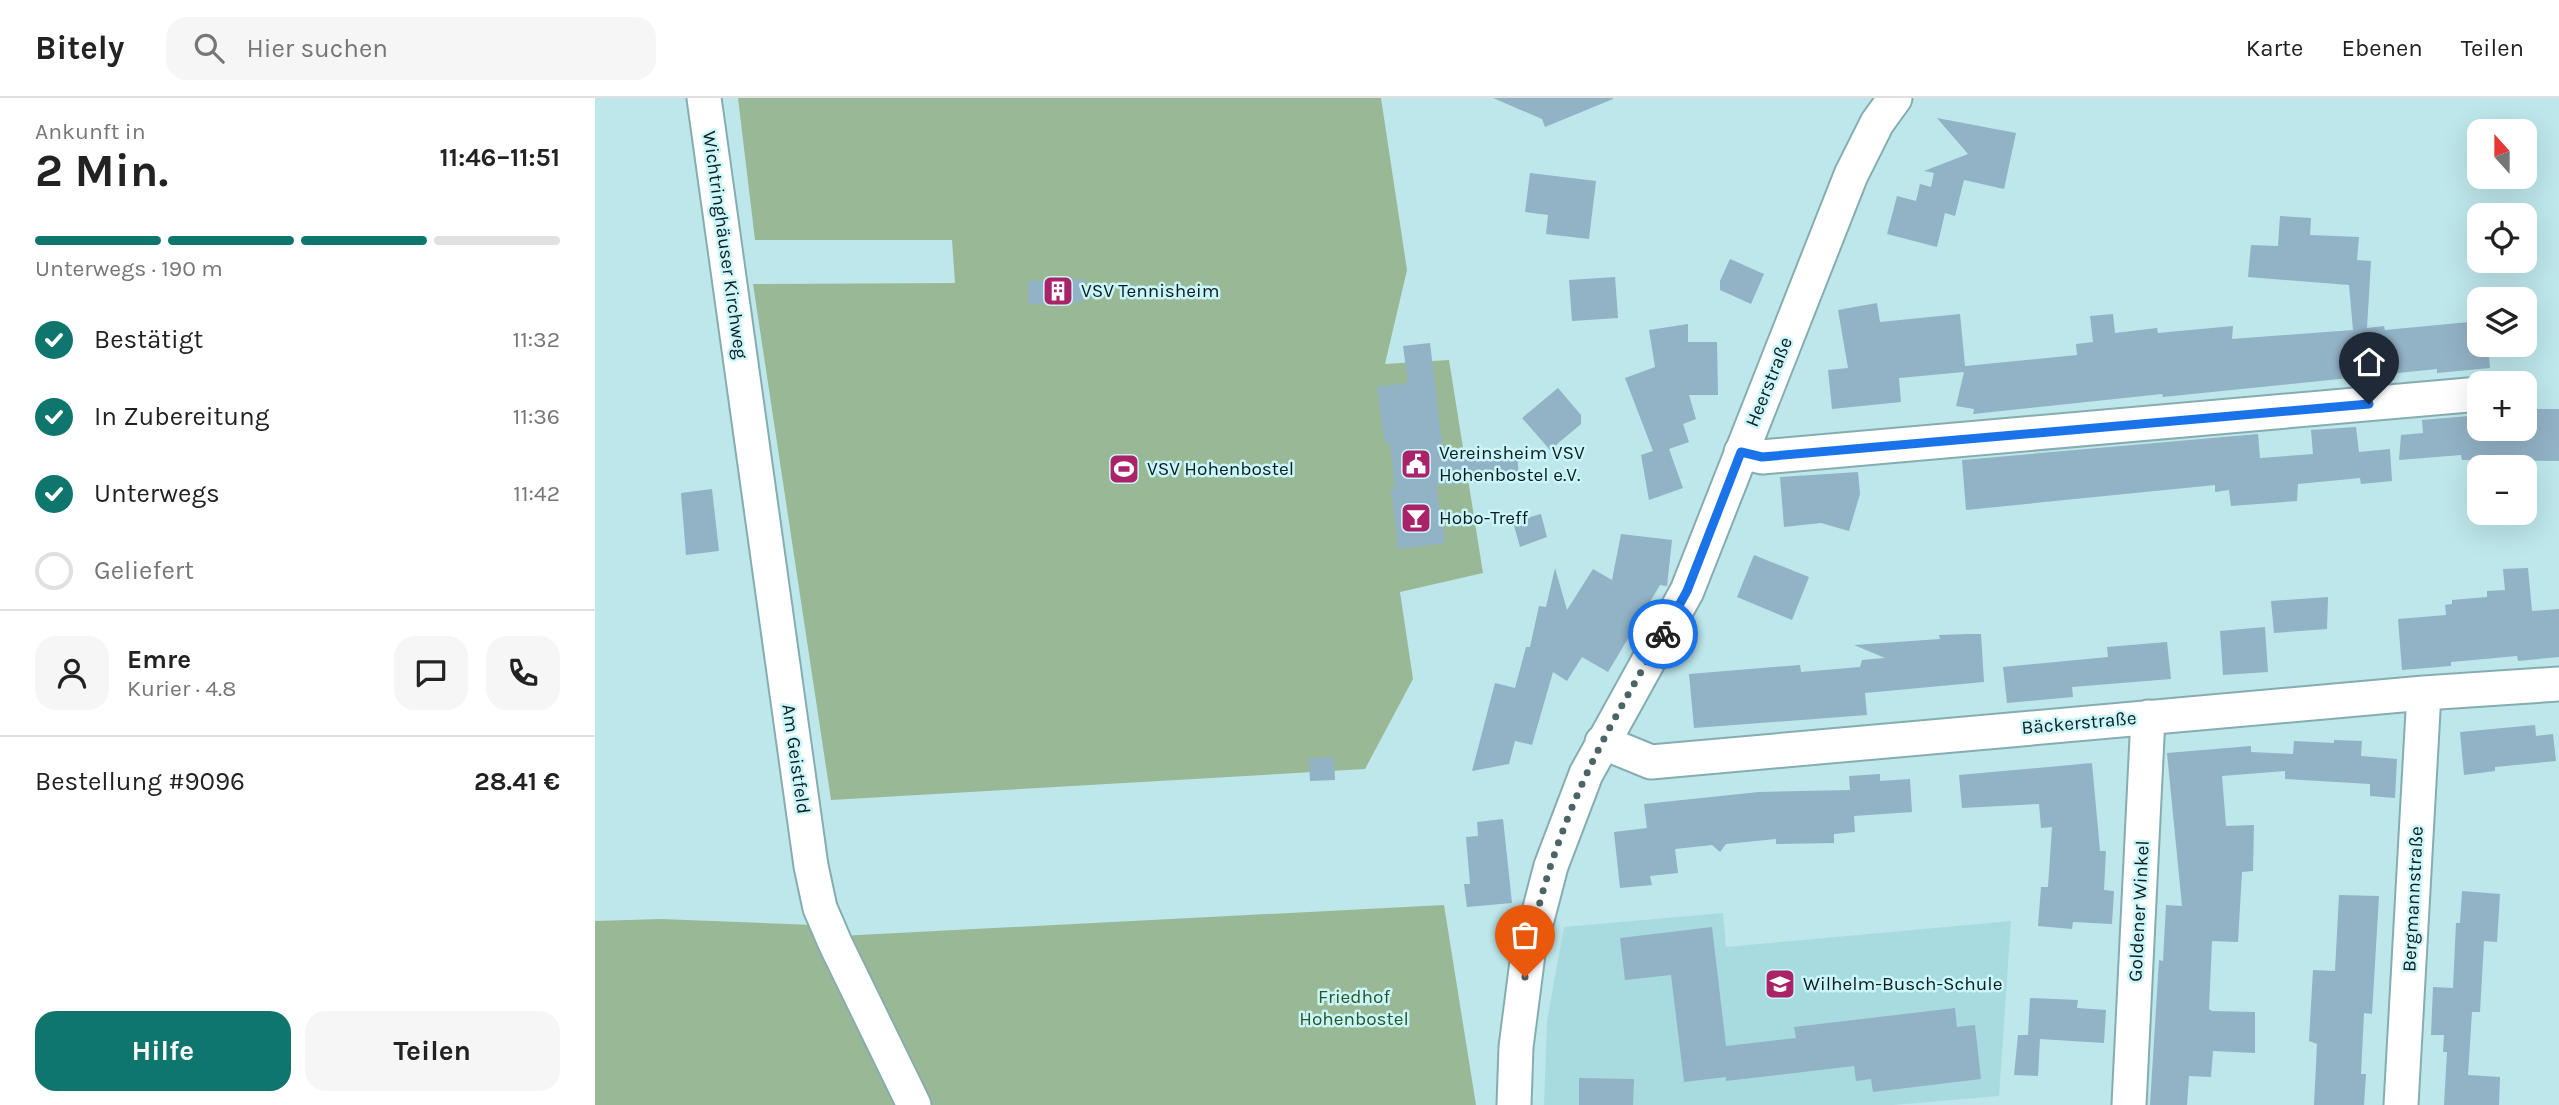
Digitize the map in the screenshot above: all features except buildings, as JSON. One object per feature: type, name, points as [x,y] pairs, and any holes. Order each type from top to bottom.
[{"type":"street","name":"Wichtringhäuser Kirchweg","points":[[704,98],[746,393]]},
{"type":"street","name":"Heerstraße","points":[[1514,1105],[1516,1047],[1528,954],[1551,866],[1586,774],[1687,591],[1851,175],[1877,123],[1895,98]]},
{"type":"street","name":"Am Geistfeld","points":[[746,393],[811,866],[820,908],[914,1105]]},
{"type":"street","points":[[1741,452],[1762,457],[2467,395]]},
{"type":"street","name":"Bäckerstraße","points":[[1602,742],[1651,762],[2424,693],[2559,684]]},
{"type":"street","name":"Bergmannstraße","points":[[2402,1105],[2424,693]]},
{"type":"street","name":"Goldener Winkel","points":[[2129,1105],[2148,717]]},
{"type":"shaded area","name":"Wilhelm-Busch-Schule","points":[[1723,913],[1726,947],[2011,921],[1999,1096],[1894,1105],[1544,1105],[1547,1021],[1564,927]]},
{"type":"green space","name":"VSV Hohenbostel","points":[[738,98],[1381,98],[1407,270],[1385,364],[1449,360],[1483,573],[1400,592],[1413,679],[1365,769],[831,800],[753,284],[955,283],[952,240],[755,240]]},
{"type":"green space","name":"Friedhof Hohenbostel","points":[[1444,905],[1476,1105],[922,1105],[839,936]]},
{"type":"green space","points":[[661,919],[812,925],[901,1105],[595,1105],[595,921]]},
{"type":"way so far","points":[[1525,977],[1528,954],[1551,866],[1586,774],[1663,634]]},
{"type":"place","name":"VSV Tennisheim","points":[[1058,291]]},
{"type":"place","name":"Vereinsheim VSV Hohenbostel e.V.","points":[[1416,464]]},
{"type":"place","name":"VSV Hohenbostel","points":[[1124,469]]},
{"type":"place","name":"Hobo-Treff","points":[[1416,518]]},
{"type":"place","name":"Wilhelm-Busch-Schule","points":[[1780,984]]},
{"type":"route","points":[[1663,634],[1687,591],[1741,452],[1762,457],[2369,404]]}]
